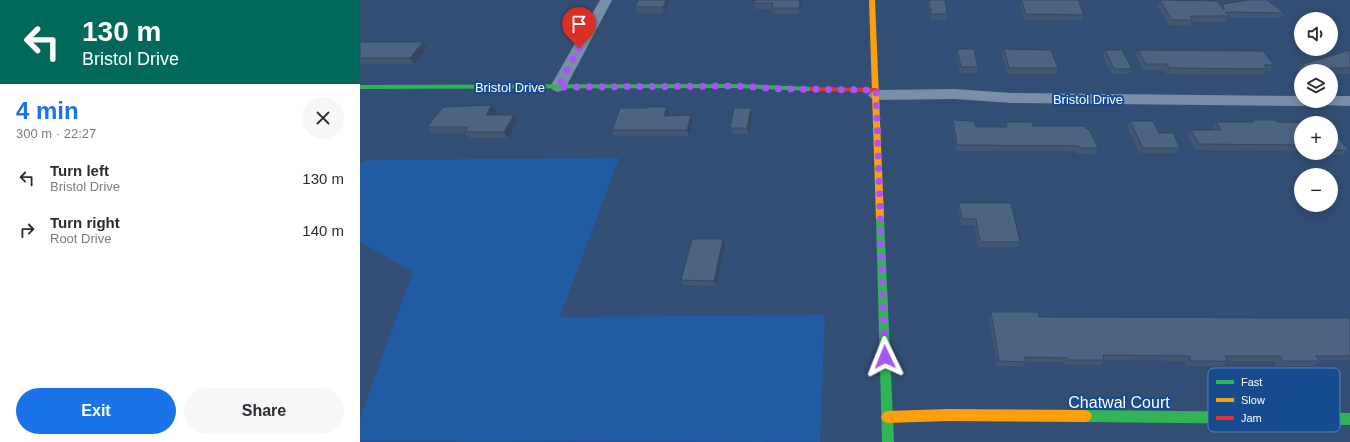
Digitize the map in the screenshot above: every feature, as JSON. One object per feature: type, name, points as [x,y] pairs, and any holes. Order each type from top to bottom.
[{"type":"street","points":[[558,87],[606,0]]},
{"type":"street","points":[[872,0],[888,442]]},
{"type":"street","name":"Bristol Drive","points":[[360,87],[737,86],[781,89],[954,94],[1012,98],[1294,101]]},
{"type":"street","points":[[1338,101],[1350,101]]},
{"type":"street","name":"Chatwal Court","points":[[887,417],[956,415],[1208,417]]},
{"type":"street","name":"Chatwal Court","points":[[1340,418],[1350,418]]},
{"type":"shaded area","points":[[619,158],[560,317],[825,315],[820,442],[360,441],[360,418],[413,272],[360,242],[360,164],[368,160]]},
{"type":"building","points":[[638,0],[666,0],[663,7],[635,7]]},
{"type":"building","points":[[755,0],[800,0],[799,8],[772,8],[773,3],[754,3]]},
{"type":"building","points":[[929,0],[945,0],[947,14],[931,14]]},
{"type":"building","points":[[1021,0],[1078,0],[1084,15],[1026,14]]},
{"type":"building","points":[[1160,0],[1217,1],[1224,10],[1223,4],[1248,0],[1267,0],[1285,13],[1225,12],[1229,16],[1190,16],[1192,20],[1172,20]]},
{"type":"building","points":[[360,42],[423,42],[410,58],[360,58]]},
{"type":"building","points":[[957,49],[974,49],[978,67],[961,67]]},
{"type":"building","points":[[1004,49],[1051,50],[1058,68],[1009,68]]},
{"type":"building","points":[[1105,50],[1122,50],[1132,69],[1114,69]]},
{"type":"building","points":[[1138,50],[1263,51],[1274,65],[1264,65],[1267,69],[1169,68],[1167,64],[1146,64]]},
{"type":"building","points":[[1350,50],[1350,68],[1338,68],[1338,64],[1303,64],[1330,56],[1338,56],[1338,54]]},
{"type":"building","points":[[492,105],[486,115],[514,115],[504,132],[465,132],[468,127],[427,127],[443,107]]},
{"type":"building","points":[[667,107],[664,116],[691,115],[687,130],[612,130],[620,108]]},
{"type":"building","points":[[734,108],[751,108],[747,128],[730,128]]},
{"type":"building","points":[[953,120],[974,121],[976,127],[1007,127],[1006,122],[1032,122],[1033,126],[1085,126],[1086,129],[1089,129],[1098,148],[1079,148],[1078,146],[957,145]]},
{"type":"building","points":[[1252,120],[1276,120],[1277,122],[1294,122],[1294,145],[1199,144],[1191,130],[1221,130],[1216,122],[1253,122]]},
{"type":"building","points":[[1130,121],[1153,121],[1159,133],[1173,133],[1180,148],[1143,148]]},
{"type":"building","points":[[1338,137],[1348,150],[1338,150]]},
{"type":"building","points":[[959,203],[1011,203],[1020,242],[980,242],[976,219],[962,219]]},
{"type":"building","points":[[692,239],[723,239],[714,281],[681,280]]},
{"type":"building","points":[[991,312],[1038,312],[1039,317],[1350,318],[1350,356],[1316,356],[1320,361],[1283,361],[1280,356],[1225,356],[1228,361],[1191,361],[1189,356],[1103,355],[1104,360],[1068,360],[1067,358],[1025,357],[1026,362],[999,361]]},
{"type":"traffic: fast","points":[[360,87],[737,86],[813,89]]},
{"type":"traffic: fast","points":[[880,218],[888,442]]},
{"type":"traffic: fast","points":[[1086,416],[1208,417]]},
{"type":"traffic: fast","points":[[1340,419],[1350,419]]},
{"type":"traffic: slow","points":[[872,0],[880,218]]},
{"type":"traffic: slow","points":[[887,417],[948,415],[1086,416]]},
{"type":"traffic: jam","points":[[813,89],[876,90]]},
{"type":"route","points":[[579,48],[558,87],[737,86],[781,89],[876,90],[885,357]]}]
